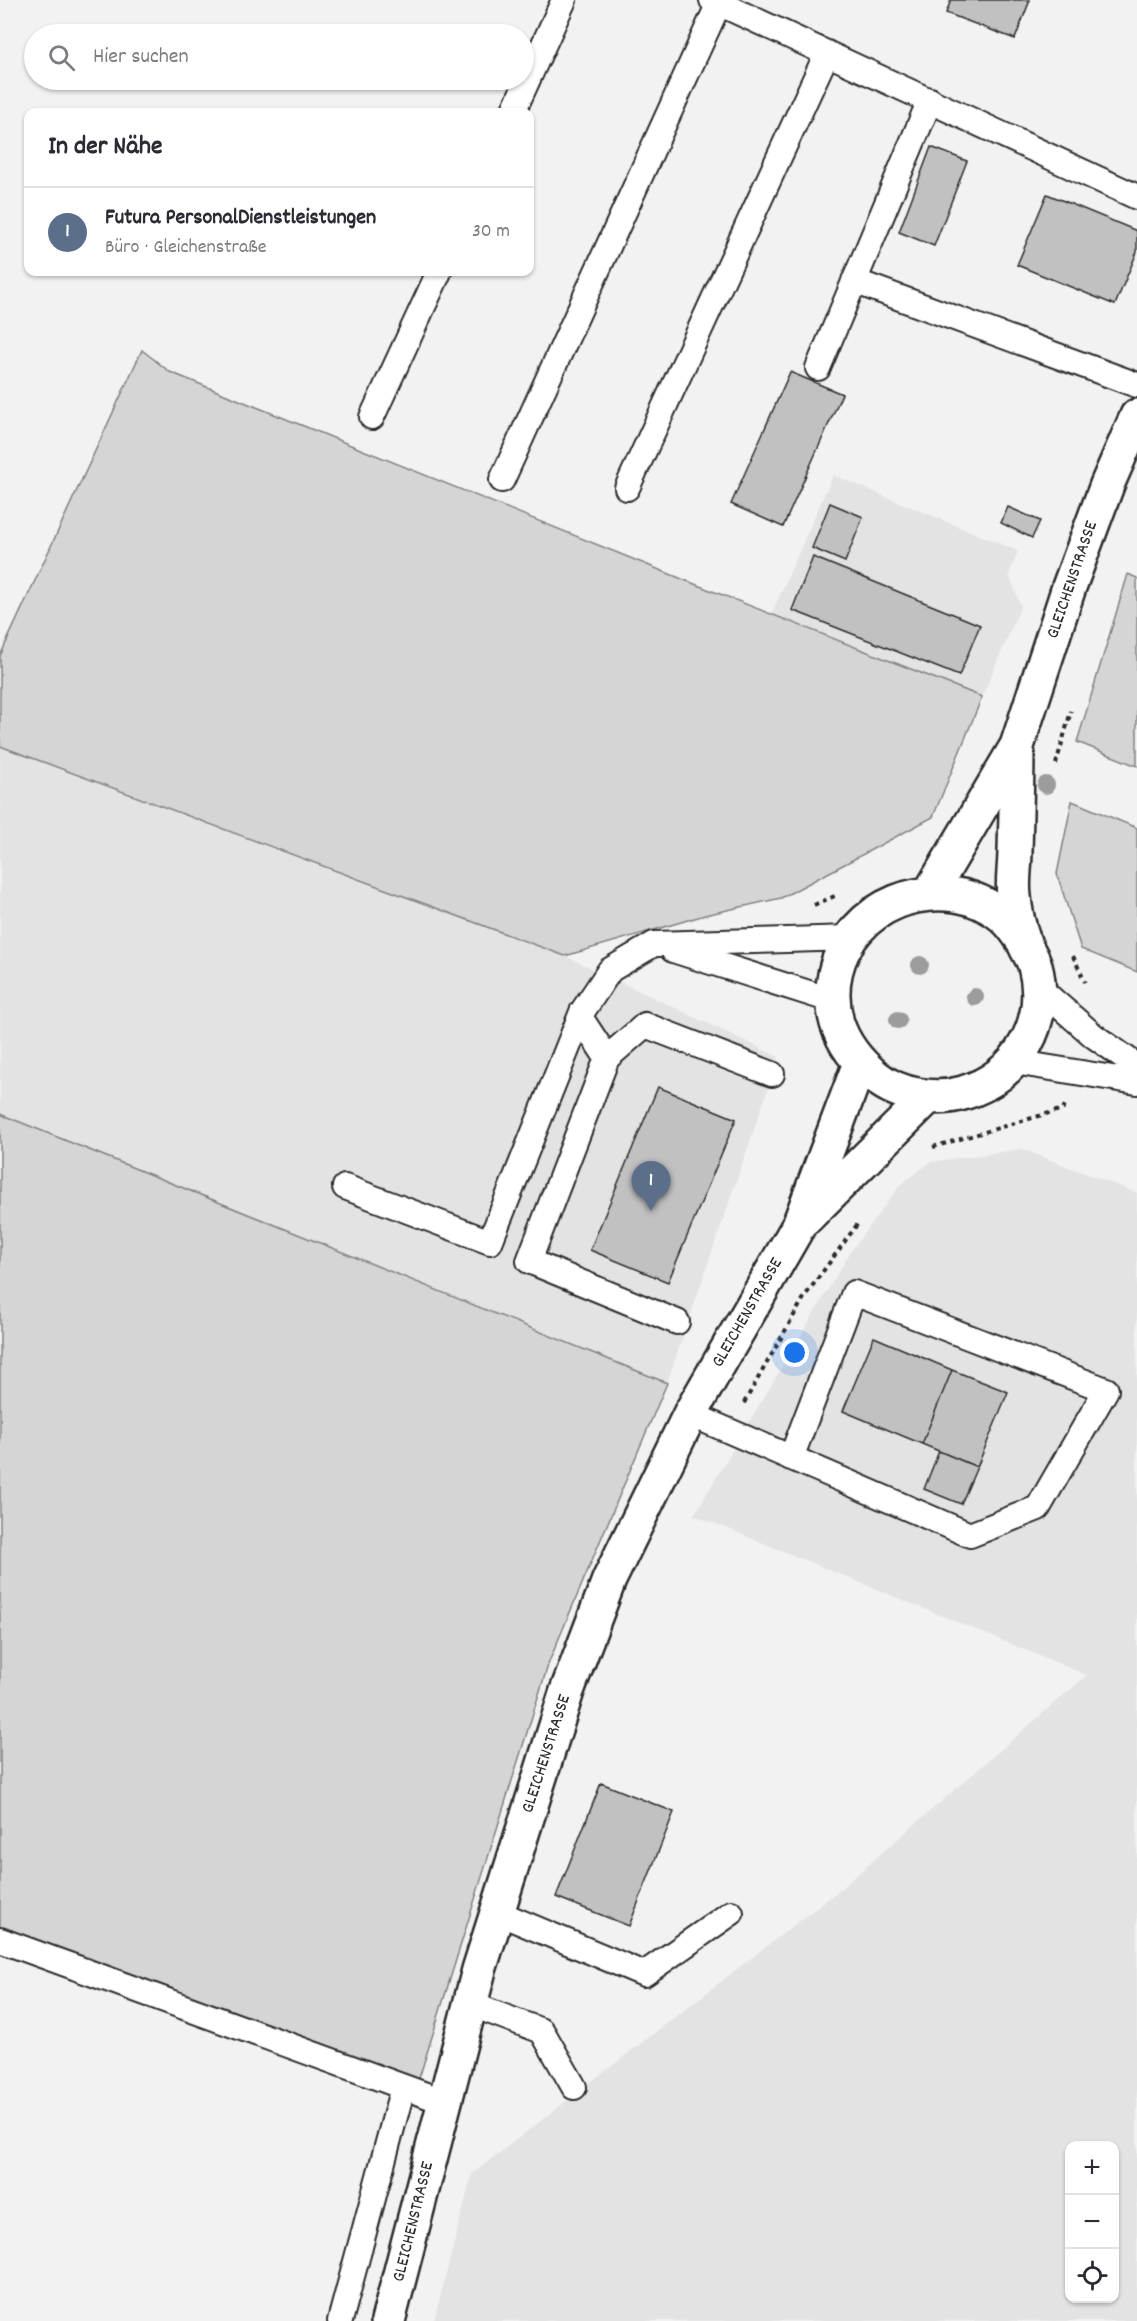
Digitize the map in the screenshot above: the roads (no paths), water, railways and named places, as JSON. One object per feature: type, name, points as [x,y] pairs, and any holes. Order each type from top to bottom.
[{"type":"street","name":"GLEICHENSTRASSE","points":[[930,892],[1017,746],[1069,586],[1107,485],[1137,416]]},
{"type":"street","name":"GLEICHENSTRASSE","points":[[1017,746],[1014,896],[1024,942],[1034,964],[1039,987],[1037,1014],[1029,1039],[1014,1062],[997,1078],[975,1089],[952,1096],[928,1097],[895,1088],[879,1080],[860,1063],[847,1044],[838,1024],[834,1001],[835,979],[840,958],[850,938],[866,920],[885,905],[907,896],[930,892],[958,894],[984,904],[1007,920],[1024,942]]},
{"type":"street","name":"GLEICHENSTRASSE","points":[[388,2321],[496,1912],[567,1691],[609,1580],[690,1414],[800,1224],[860,1063]]},
{"type":"street","name":"GLEICHENSTRASSE","points":[[800,1224],[928,1097]]},
{"type":"lane","points":[[534,66],[564,0]]},
{"type":"lane","points":[[502,480],[715,2],[1137,197]]},
{"type":"lane","points":[[627,488],[827,53]]},
{"type":"lane","points":[[515,108],[523,90]]},
{"type":"lane","points":[[818,368],[930,100]]},
{"type":"lane","points":[[372,417],[437,276]]},
{"type":"lane","points":[[854,281],[1137,385]]},
{"type":"lane","points":[[345,1187],[490,1242],[580,1017],[610,970],[654,944],[850,938]]},
{"type":"lane","points":[[654,944],[834,1001]]},
{"type":"lane","points":[[1039,987],[1094,1036],[1137,1066]]},
{"type":"lane","points":[[580,1017],[608,1058]]},
{"type":"lane","points":[[677,1322],[529,1261],[608,1058],[645,1026],[772,1074]]},
{"type":"lane","points":[[1014,1062],[1137,1082]]},
{"type":"lane","points":[[690,1414],[728,1430],[791,1458],[970,1535],[1038,1508],[1106,1390],[854,1293],[791,1458]]},
{"type":"lane","points":[[496,1912],[644,1974],[731,1912]]},
{"type":"lane","points":[[0,1940],[445,2102]]},
{"type":"lane","points":[[470,2004],[543,2031],[574,2087]]},
{"type":"lane","points":[[340,2321],[403,2087]]},
{"type":"place","name":"Futura PersonalDienstleistungen","points":[[651,1211]]}]
